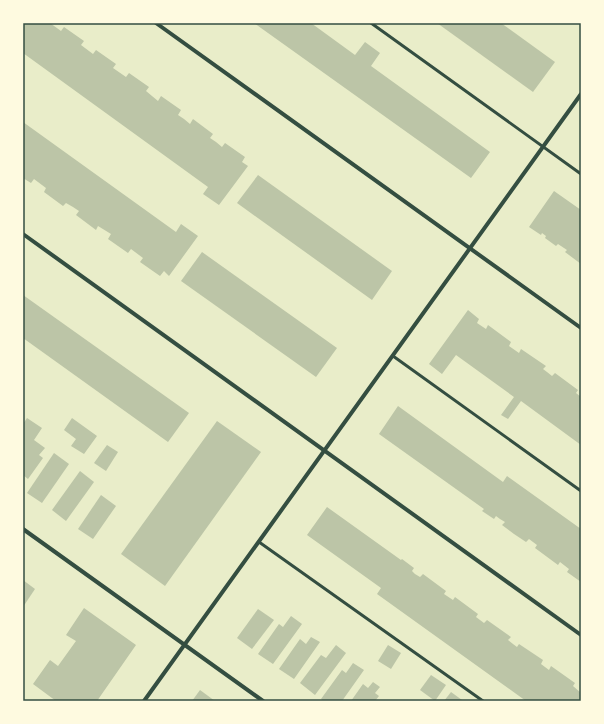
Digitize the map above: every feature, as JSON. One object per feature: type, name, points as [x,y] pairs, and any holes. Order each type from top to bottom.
[{"type":"street","points":[[156,23],[581,328]]},
{"type":"street","points":[[144,701],[186,645],[581,94]]},
{"type":"street","points":[[23,234],[581,635]]},
{"type":"street","points":[[23,529],[263,701]]},
{"type":"lane","points":[[372,23],[581,174]]},
{"type":"lane","points":[[393,356],[581,491]]},
{"type":"lane","points":[[259,542],[483,701]]},
{"type":"building","points":[[23,23],[50,23],[61,31],[64,27],[84,41],[81,45],[93,54],[96,50],[116,64],[113,68],[126,77],[129,73],[149,87],[146,91],[158,101],[161,96],[181,110],[178,115],[190,124],[193,119],[213,134],[210,138],[222,147],[225,143],[245,157],[242,162],[248,166],[219,205],[203,194],[208,187],[23,53]]},
{"type":"building","points":[[254,23],[311,23],[355,55],[365,42],[380,53],[371,66],[490,152],[471,178]]},
{"type":"building","points":[[437,23],[501,23],[555,62],[533,92]]},
{"type":"building","points":[[23,122],[176,232],[181,224],[198,236],[169,276],[164,271],[160,276],[140,262],[143,258],[131,249],[128,253],[108,239],[111,234],[98,226],[96,230],[76,215],[79,211],[66,203],[63,206],[44,192],[46,188],[34,179],[31,183],[23,178]]},
{"type":"building","points":[[258,175],[392,271],[372,300],[237,203]]},
{"type":"building","points":[[554,191],[581,210],[581,264],[565,252],[567,250],[558,244],[556,246],[545,238],[546,236],[542,233],[541,235],[529,227]]},
{"type":"building","points":[[202,252],[337,348],[316,377],[181,281]]},
{"type":"building","points":[[23,295],[189,413],[168,442],[23,338]]},
{"type":"building","points":[[468,310],[479,319],[477,323],[486,329],[488,325],[511,342],[509,346],[519,353],[521,349],[546,366],[543,369],[552,376],[555,373],[578,390],[576,393],[581,397],[581,445],[521,401],[508,419],[501,415],[514,397],[456,355],[442,374],[429,364]]},
{"type":"building","points":[[398,406],[503,482],[507,476],[581,529],[581,582],[567,572],[569,569],[560,562],[558,565],[535,548],[537,545],[529,539],[526,542],[514,534],[502,525],[505,522],[496,516],[494,519],[482,511],[484,509],[379,434]]},
{"type":"building","points":[[27,418],[42,428],[34,440],[45,448],[39,455],[43,458],[28,479],[23,475],[23,424]]},
{"type":"building","points":[[72,418],[97,436],[84,454],[71,446],[76,439],[64,430]]},
{"type":"building","points":[[217,421],[261,452],[165,586],[121,554]]},
{"type":"building","points":[[107,445],[118,452],[106,471],[94,463]]},
{"type":"building","points":[[54,453],[69,464],[42,503],[27,493]]},
{"type":"building","points":[[80,471],[94,482],[66,521],[52,510]]},
{"type":"building","points":[[101,495],[116,506],[93,539],[78,529]]},
{"type":"building","points":[[327,507],[414,568],[412,571],[415,574],[420,577],[423,574],[446,591],[444,594],[453,600],[455,597],[478,614],[476,617],[484,623],[487,620],[511,637],[508,640],[517,647],[519,644],[543,660],[541,664],[549,670],[551,666],[575,683],[573,686],[581,693],[581,701],[526,701],[377,594],[381,588],[307,535]]},
{"type":"building","points":[[23,580],[35,589],[23,607]]},
{"type":"building","points":[[84,608],[136,645],[97,701],[56,701],[33,684],[50,660],[58,666],[76,641],[66,635]]},
{"type":"building","points":[[258,609],[274,620],[252,649],[237,638]]},
{"type":"building","points":[[291,616],[302,624],[273,664],[258,654],[279,624],[283,627]]},
{"type":"building","points":[[311,637],[320,642],[294,679],[279,669],[300,639],[306,644]]},
{"type":"building","points":[[336,645],[346,653],[315,695],[300,683],[321,655],[326,658]]},
{"type":"building","points":[[388,645],[401,653],[391,669],[378,661]]},
{"type":"building","points":[[353,663],[364,670],[342,701],[324,701],[321,699],[342,670],[346,673]]},
{"type":"building","points":[[431,675],[446,685],[435,701],[420,690]]},
{"type":"building","points":[[373,682],[380,687],[375,693],[379,696],[375,701],[351,701],[363,684],[368,688]]},
{"type":"building","points":[[200,690],[215,701],[192,701]]},
{"type":"building","points":[[451,692],[462,700],[444,701]]}]
